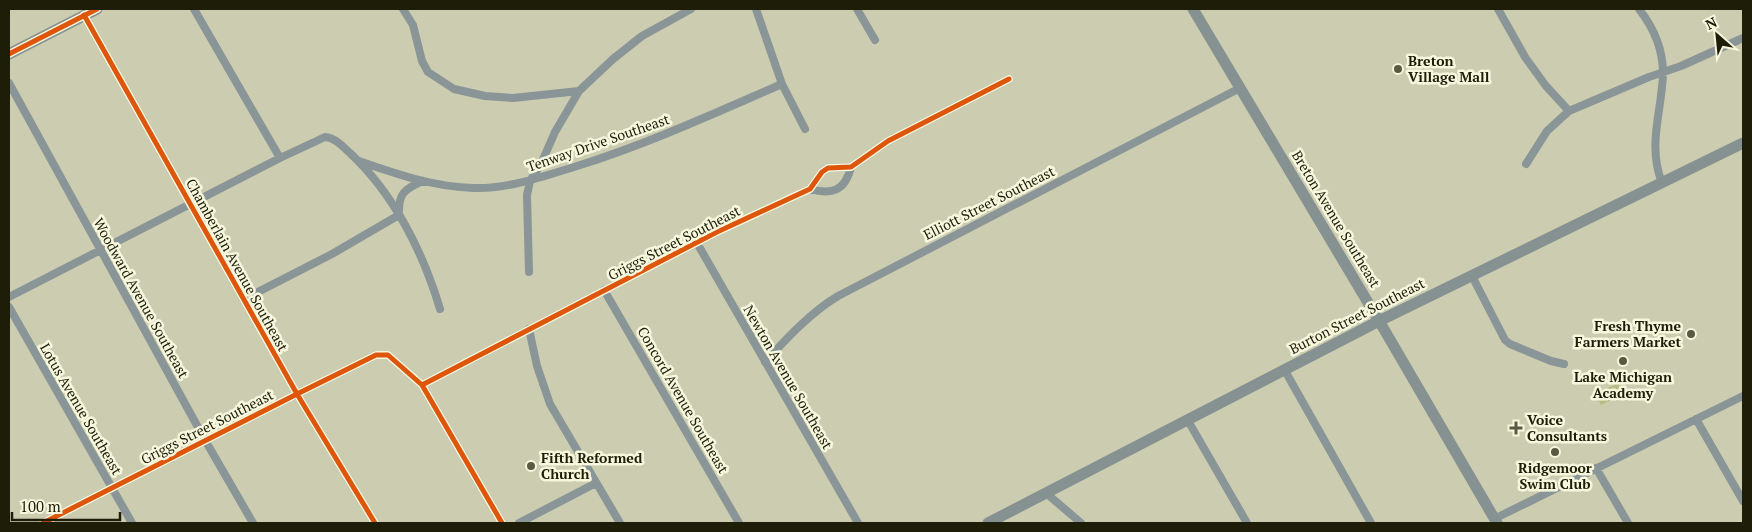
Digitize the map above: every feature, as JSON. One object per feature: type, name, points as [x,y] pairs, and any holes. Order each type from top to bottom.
[{"type":"main road","points":[[9,54],[97,9]]},
{"type":"main road","name":"Breton Avenue Southeast","points":[[1193,9],[1379,321],[1495,521]]},
{"type":"main road","name":"Burton Street Southeast","points":[[988,523],[1379,321],[1743,142]]},
{"type":"street","points":[[194,9],[280,158]]},
{"type":"street","points":[[403,9],[412,25],[422,61],[428,72],[454,89],[485,96],[513,98],[579,91]]},
{"type":"street","points":[[528,272],[527,195],[530,181],[541,164],[555,132],[579,91],[613,59],[642,36],[691,9]]},
{"type":"street","points":[[756,9],[782,84],[805,129]]},
{"type":"street","points":[[857,9],[875,40]]},
{"type":"street","points":[[1498,9],[1525,57],[1546,86],[1570,111]]},
{"type":"street","points":[[1639,9],[1648,22],[1656,40],[1663,72],[1654,145],[1657,171],[1662,183]]},
{"type":"street","name":"Chamberlain Avenue Southeast","points":[[84,15],[296,394],[375,523]]},
{"type":"street","points":[[1526,164],[1548,131],[1570,111],[1681,66],[1743,38]]},
{"type":"street","name":"Griggs Street Southeast","points":[[43,523],[376,355],[388,355],[422,386],[717,232],[810,189],[822,172],[828,168],[851,167],[882,145],[1009,79]]},
{"type":"street","name":"Woodward Avenue Southeast","points":[[9,83],[205,440],[253,523]]},
{"type":"street","name":"Tenway Drive Southeast","points":[[358,160],[423,181],[463,188],[494,187],[530,181],[641,144],[782,84]]},
{"type":"street","name":"Elliott Street Southeast","points":[[765,362],[824,304],[1240,88]]},
{"type":"street","points":[[9,297],[280,158],[325,137],[335,139],[358,160],[389,200],[424,262],[440,309]]},
{"type":"street","name":"Griggs Street Southeast","points":[[810,189],[826,192],[841,188],[851,167]]},
{"type":"street","points":[[399,215],[400,196],[423,181]]},
{"type":"street","points":[[244,299],[332,254],[399,215]]},
{"type":"street","name":"Newton Avenue Southeast","points":[[697,243],[858,523]]},
{"type":"street","points":[[1472,276],[1505,340],[1510,344],[1551,361],[1564,364]]},
{"type":"street","name":"Concord Avenue Southeast","points":[[604,290],[739,523]]},
{"type":"street","name":"Lotus Avenue Southeast","points":[[9,307],[132,523]]},
{"type":"street","points":[[529,329],[537,366],[550,404],[620,523]]},
{"type":"street","points":[[1284,369],[1371,523]]},
{"type":"street","points":[[422,386],[502,523]]},
{"type":"street","points":[[1495,521],[1596,468],[1743,396]]},
{"type":"street","points":[[1187,419],[1247,523]]},
{"type":"street","points":[[1696,419],[1743,501]]},
{"type":"street","points":[[1596,468],[1628,523]]},
{"type":"street","points":[[519,523],[596,482]]},
{"type":"street","points":[[1046,493],[1081,523]]},
{"type":"green space","points":[[1618,383],[1623,394],[1601,405],[1595,394]]},
{"type":"cycle path","points":[[9,54],[97,9]]},
{"type":"cycle path","points":[[84,15],[297,394],[375,523]]},
{"type":"cycle path","points":[[422,385],[717,232],[810,189],[822,172],[828,168],[851,167],[888,141],[1009,79]]},
{"type":"cycle path","points":[[43,523],[376,355],[388,355],[422,385],[502,523]]},
{"type":"place","name":"Breton Village Mall","points":[[1398,69]]},
{"type":"place","name":"Fresh Thyme Farmers Market","points":[[1691,334]]},
{"type":"place","name":"Lake Michigan Academy","points":[[1623,361]]},
{"type":"place","name":"Voice Consultants","points":[[1516,428]]},
{"type":"place","name":"Ridgemoor Swim Club","points":[[1555,452]]},
{"type":"place","name":"Fifth Reformed Church","points":[[531,466]]}]
